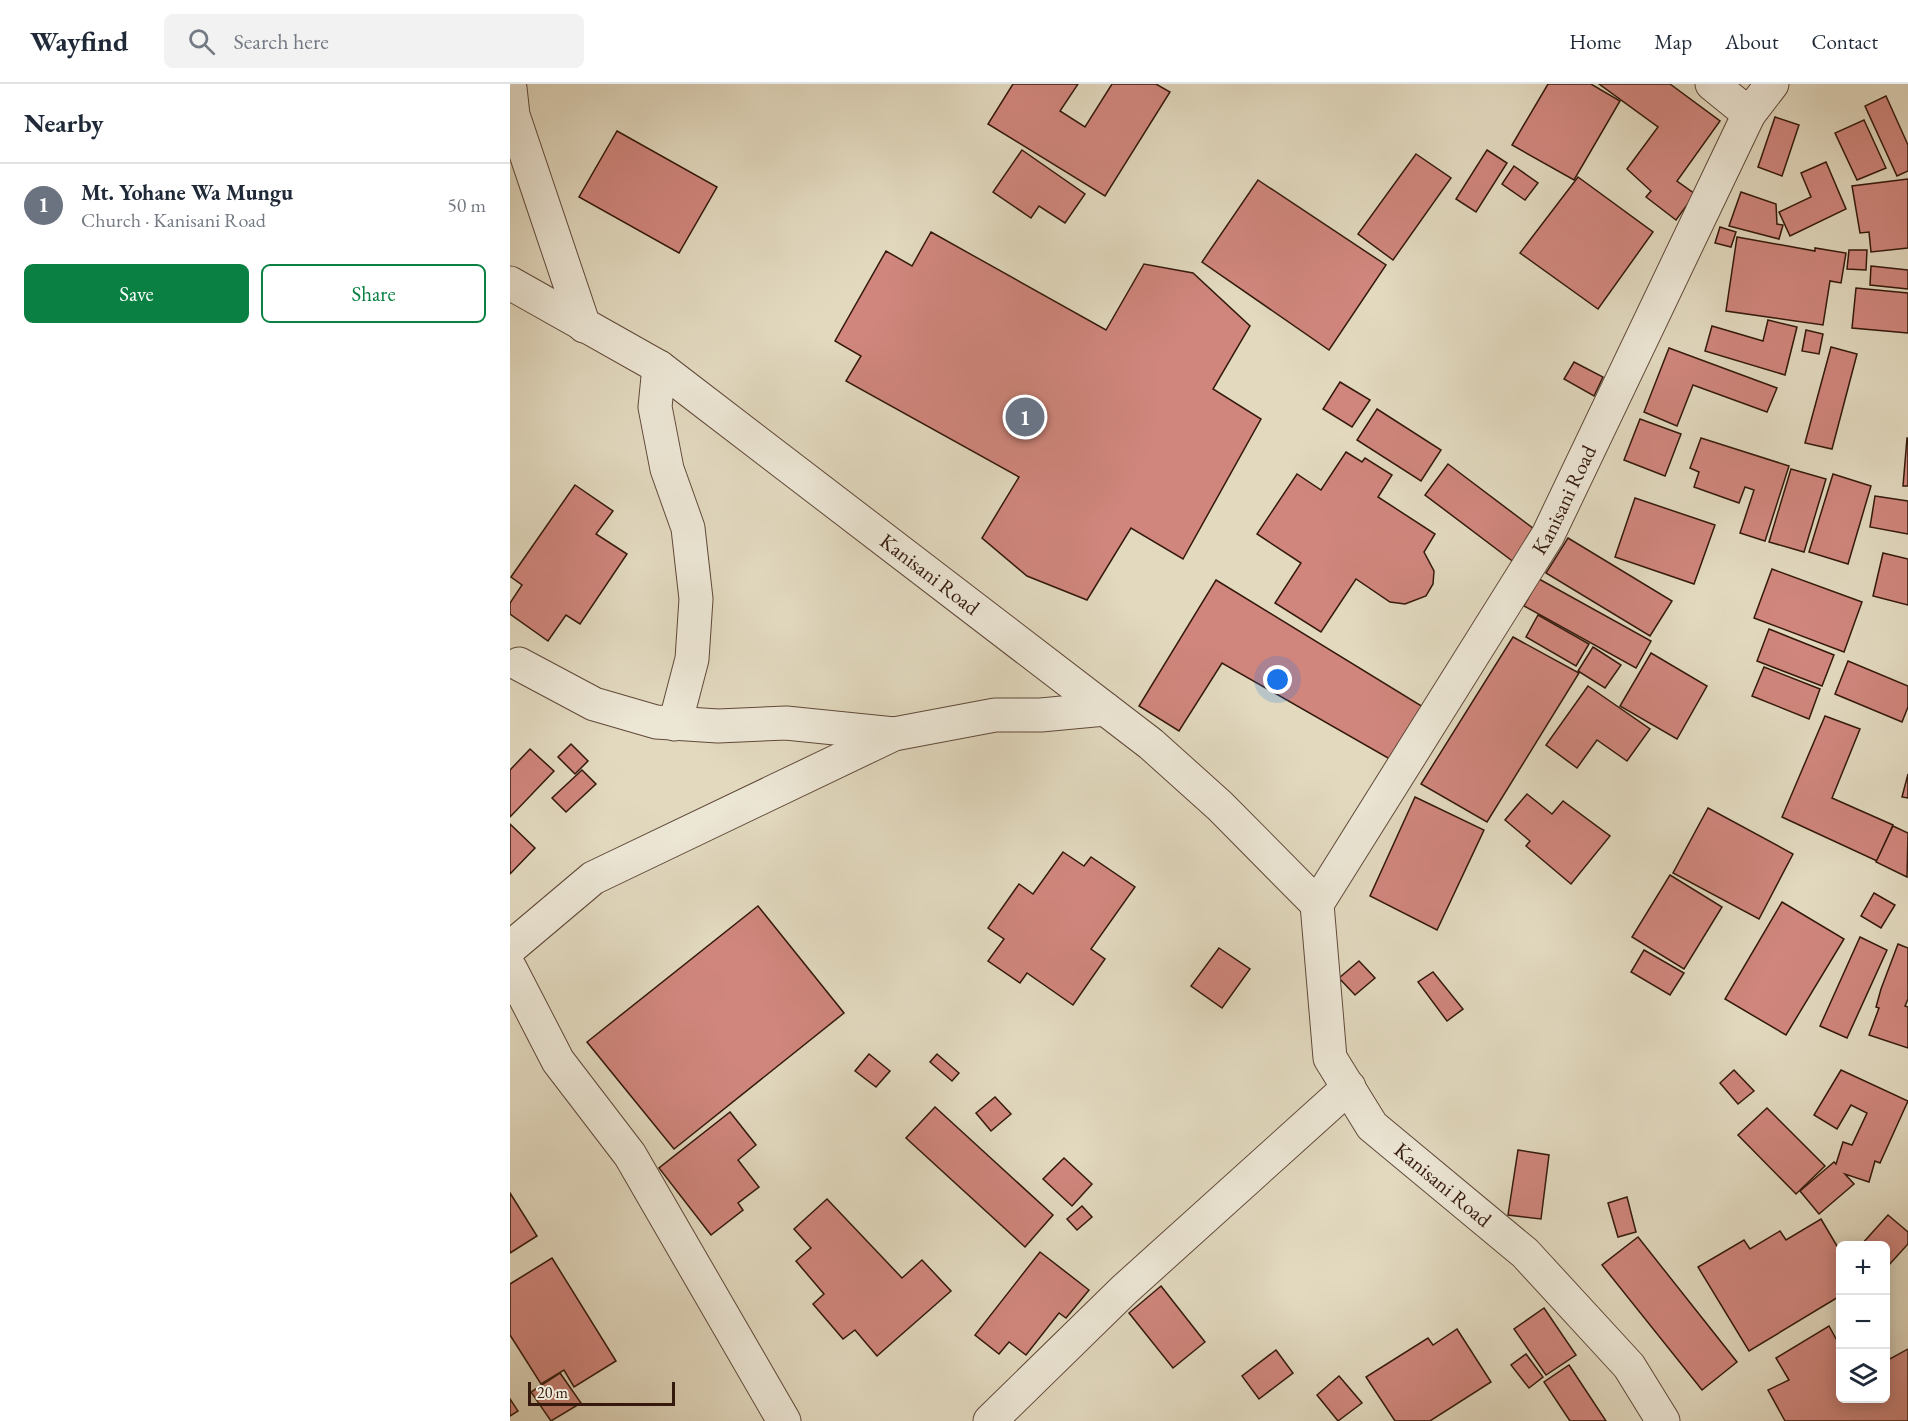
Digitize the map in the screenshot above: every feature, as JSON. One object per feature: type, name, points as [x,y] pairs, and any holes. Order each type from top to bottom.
[{"type":"street","points":[[1712,84],[1749,114]]},
{"type":"street","name":"Kanisani Road","points":[[1663,1421],[1629,1366],[1525,1253],[1372,1125],[1330,1058],[1317,904],[1548,536],[1749,114],[1772,84]]},
{"type":"street","points":[[510,88],[513,115],[584,326]]},
{"type":"street","name":"Kanisani Road","points":[[510,283],[659,367],[1151,744],[1220,806],[1317,904]]},
{"type":"street","points":[[659,367],[655,407],[667,469],[688,528],[696,598],[693,659],[675,724]]},
{"type":"street","points":[[519,664],[594,704],[656,722],[750,726],[786,723],[894,734]]},
{"type":"street","points":[[510,948],[593,878],[894,734],[995,716],[1041,715],[1105,709]]},
{"type":"street","points":[[510,968],[558,1061],[630,1155],[784,1421]]},
{"type":"street","points":[[990,1421],[1124,1290],[1348,1087]]},
{"type":"building","points":[[1013,84],[1078,84],[1060,111],[1085,127],[1112,84],[1156,84],[1170,92],[1105,196],[988,124]]},
{"type":"building","points":[[1548,84],[1591,84],[1620,101],[1574,180],[1512,145]]},
{"type":"building","points":[[1599,84],[1670,84],[1720,121],[1677,181],[1695,194],[1676,220],[1646,197],[1651,191],[1627,169],[1658,127]]},
{"type":"building","points":[[1886,96],[1908,145],[1908,171],[1897,176],[1865,106]]},
{"type":"building","points":[[1775,117],[1799,125],[1782,176],[1758,167]]},
{"type":"building","points":[[1864,120],[1886,168],[1857,180],[1835,133]]},
{"type":"building","points":[[617,131],[717,187],[679,253],[579,197]]},
{"type":"building","points":[[1022,150],[1085,194],[1065,223],[1039,206],[1031,218],[993,192]]},
{"type":"building","points":[[1487,150],[1507,163],[1476,212],[1456,199]]},
{"type":"building","points":[[1416,154],[1451,178],[1393,260],[1358,234]]},
{"type":"building","points":[[1826,162],[1846,209],[1790,236],[1779,212],[1811,197],[1801,173]]},
{"type":"building","points":[[1514,166],[1538,183],[1525,200],[1502,184]]},
{"type":"building","points":[[1578,177],[1653,232],[1598,309],[1520,253]]},
{"type":"building","points":[[1908,179],[1908,248],[1871,252],[1869,232],[1860,233],[1852,186]]},
{"type":"building","points":[[1258,180],[1386,265],[1329,350],[1202,262]]},
{"type":"building","points":[[1741,192],[1776,204],[1777,224],[1783,225],[1779,239],[1729,226]]},
{"type":"building","points":[[1720,227],[1736,232],[1731,247],[1715,243]]},
{"type":"building","points":[[931,232],[1106,330],[1144,264],[1193,273],[1250,326],[1213,389],[1261,419],[1183,559],[1131,528],[1087,600],[1027,576],[982,538],[1019,477],[846,381],[861,356],[835,341],[886,251],[912,266]]},
{"type":"building","points":[[1737,237],[1815,251],[1815,248],[1846,253],[1841,283],[1830,281],[1823,325],[1726,311]]},
{"type":"building","points":[[1849,250],[1867,250],[1866,270],[1847,269]]},
{"type":"building","points":[[1871,266],[1908,270],[1908,289],[1870,285]]},
{"type":"building","points":[[1856,288],[1908,293],[1908,333],[1852,328]]},
{"type":"building","points":[[1768,320],[1797,327],[1785,375],[1705,351],[1712,326],[1763,341]]},
{"type":"building","points":[[1806,330],[1823,334],[1819,354],[1802,351]]},
{"type":"building","points":[[1831,347],[1857,354],[1832,449],[1805,443]]},
{"type":"building","points":[[1669,348],[1777,388],[1767,412],[1693,385],[1677,426],[1644,412]]},
{"type":"building","points":[[1574,362],[1603,377],[1594,396],[1564,379]]},
{"type":"building","points":[[1340,382],[1370,400],[1352,427],[1323,409]]},
{"type":"building","points":[[1377,409],[1441,450],[1421,481],[1357,440]]},
{"type":"building","points":[[1640,419],[1681,434],[1665,476],[1624,460]]},
{"type":"building","points":[[1701,438],[1789,466],[1765,541],[1740,533],[1754,490],[1745,487],[1739,503],[1694,487],[1699,472],[1690,468]]},
{"type":"building","points":[[1907,438],[1908,486],[1903,486]]},
{"type":"building","points":[[1346,452],[1362,462],[1365,458],[1392,475],[1378,497],[1435,534],[1424,552],[1434,571],[1433,584],[1426,596],[1405,604],[1390,602],[1356,579],[1321,632],[1275,603],[1301,563],[1257,534],[1297,474],[1321,490]]},
{"type":"building","points":[[1448,464],[1538,532],[1515,563],[1425,495]]},
{"type":"building","points":[[1791,469],[1826,479],[1804,552],[1769,542]]},
{"type":"building","points":[[1833,474],[1871,486],[1848,564],[1809,552]]},
{"type":"building","points":[[575,485],[613,511],[596,534],[627,554],[580,624],[566,615],[548,641],[510,614],[510,603],[522,585],[511,577]]},
{"type":"building","points":[[1875,496],[1908,501],[1908,534],[1870,527]]},
{"type":"building","points":[[1635,498],[1715,525],[1694,584],[1615,557]]},
{"type":"building","points":[[1568,538],[1672,601],[1650,636],[1546,573]]},
{"type":"building","points":[[1883,553],[1908,559],[1908,605],[1873,596]]},
{"type":"building","points":[[1772,569],[1862,602],[1844,652],[1754,618]]},
{"type":"building","points":[[1539,579],[1651,641],[1636,668],[1524,606]]},
{"type":"building","points":[[1216,580],[1428,710],[1395,762],[1222,663],[1179,731],[1139,706]]},
{"type":"building","points":[[1538,615],[1589,644],[1576,666],[1526,637]]},
{"type":"building","points":[[1769,629],[1834,655],[1822,686],[1757,661]]},
{"type":"building","points":[[1513,637],[1579,673],[1487,822],[1421,784]]},
{"type":"building","points":[[1593,647],[1621,665],[1605,688],[1578,671]]},
{"type":"building","points":[[1651,653],[1707,686],[1677,739],[1620,706]]},
{"type":"building","points":[[1848,661],[1908,686],[1908,707],[1902,722],[1835,694]]},
{"type":"building","points":[[1764,667],[1820,689],[1809,719],[1752,696]]},
{"type":"building","points":[[1588,686],[1650,729],[1627,761],[1597,740],[1577,768],[1546,745]]},
{"type":"building","points":[[1825,716],[1860,729],[1832,798],[1893,825],[1877,861],[1782,817]]},
{"type":"building","points":[[571,744],[588,761],[575,774],[558,757]]},
{"type":"building","points":[[530,749],[554,771],[510,817],[510,770]]},
{"type":"building","points":[[582,770],[596,784],[566,812],[552,798]]},
{"type":"building","points":[[1908,774],[1908,798],[1902,797]]},
{"type":"building","points":[[1527,794],[1552,814],[1563,801],[1610,836],[1571,884],[1526,846],[1530,841],[1505,820]]},
{"type":"building","points":[[1415,797],[1484,830],[1437,930],[1370,896]]},
{"type":"building","points":[[1708,808],[1793,854],[1759,919],[1673,873]]},
{"type":"building","points":[[510,824],[535,848],[510,874]]},
{"type":"building","points":[[1893,826],[1908,833],[1907,877],[1876,862]]},
{"type":"building","points":[[1063,852],[1084,866],[1091,857],[1135,887],[1091,949],[1105,959],[1073,1005],[1027,973],[1020,983],[988,961],[1004,939],[988,928],[1019,884],[1033,894]]},
{"type":"building","points":[[1670,875],[1722,907],[1684,969],[1632,937]]},
{"type":"building","points":[[1874,893],[1895,905],[1881,928],[1861,916]]},
{"type":"building","points":[[1782,902],[1844,939],[1786,1035],[1725,999]]},
{"type":"building","points":[[758,906],[844,1013],[674,1149],[587,1042]]},
{"type":"building","points":[[1860,937],[1887,950],[1847,1038],[1820,1026]]},
{"type":"building","points":[[1898,944],[1908,948],[1908,999],[1905,1006],[1908,1007],[1908,1048],[1869,1035],[1879,1008],[1876,1007],[1881,989]]},
{"type":"building","points":[[1219,948],[1250,969],[1222,1008],[1191,986]]},
{"type":"building","points":[[1644,950],[1684,973],[1670,995],[1631,972]]},
{"type":"building","points":[[1359,961],[1375,978],[1355,995],[1339,978]]},
{"type":"building","points":[[1433,972],[1463,1009],[1447,1021],[1418,982]]},
{"type":"building","points":[[869,1054],[890,1071],[876,1087],[855,1071]]},
{"type":"building","points":[[937,1054],[959,1073],[952,1081],[930,1062]]},
{"type":"building","points":[[1734,1070],[1754,1091],[1738,1104],[1720,1083]]},
{"type":"building","points":[[1841,1070],[1908,1101],[1880,1163],[1875,1161],[1869,1182],[1845,1174],[1854,1184],[1819,1214],[1800,1191],[1834,1162],[1836,1164],[1843,1142],[1852,1145],[1867,1113],[1851,1105],[1837,1129],[1814,1115]]},
{"type":"building","points":[[995,1097],[1011,1114],[991,1131],[976,1113]]},
{"type":"building","points":[[935,1107],[1053,1215],[1025,1247],[906,1138]]},
{"type":"building","points":[[1767,1108],[1825,1166],[1796,1194],[1738,1135]]},
{"type":"building","points":[[730,1112],[756,1145],[738,1160],[759,1187],[738,1203],[743,1210],[711,1235],[659,1168]]},
{"type":"building","points":[[1518,1150],[1549,1155],[1541,1219],[1508,1215]]},
{"type":"building","points":[[1064,1158],[1092,1184],[1072,1206],[1043,1179]]},
{"type":"building","points":[[510,1193],[537,1236],[510,1253]]},
{"type":"building","points":[[1627,1197],[1636,1232],[1618,1237],[1608,1203]]},
{"type":"building","points":[[827,1199],[902,1278],[922,1260],[951,1291],[877,1356],[855,1330],[843,1339],[813,1304],[824,1294],[796,1261],[811,1248],[794,1229]]},
{"type":"building","points":[[1082,1206],[1092,1217],[1077,1230],[1067,1219]]},
{"type":"building","points":[[1888,1215],[1908,1232],[1908,1244],[1890,1264],[1890,1241],[1865,1241]]},
{"type":"building","points":[[1821,1219],[1836,1244],[1836,1298],[1749,1351],[1698,1267],[1744,1240],[1750,1249],[1780,1231],[1786,1240]]},
{"type":"building","points":[[1638,1237],[1737,1362],[1702,1390],[1602,1265]]},
{"type":"building","points":[[1040,1252],[1089,1290],[1066,1318],[1059,1313],[1026,1355],[1009,1342],[999,1354],[975,1335]]},
{"type":"building","points":[[552,1258],[616,1361],[574,1387],[564,1370],[541,1384],[510,1335],[510,1284]]},
{"type":"building","points":[[1161,1286],[1205,1342],[1173,1368],[1129,1313]]},
{"type":"building","points":[[1544,1308],[1576,1355],[1546,1375],[1514,1329]]},
{"type":"building","points":[[1829,1326],[1836,1339],[1836,1403],[1890,1403],[1890,1359],[1908,1349],[1908,1421],[1785,1421],[1768,1390],[1789,1380],[1776,1358]]},
{"type":"building","points":[[1457,1329],[1491,1382],[1430,1421],[1395,1421],[1366,1377],[1428,1338],[1433,1345]]},
{"type":"building","points":[[1276,1350],[1293,1373],[1259,1399],[1242,1376]]},
{"type":"building","points":[[1526,1354],[1543,1377],[1529,1388],[1511,1365]]},
{"type":"building","points":[[1569,1365],[1606,1421],[1570,1421],[1544,1382]]},
{"type":"building","points":[[560,1373],[581,1403],[551,1421],[531,1392]]},
{"type":"building","points":[[1339,1376],[1362,1403],[1338,1421],[1317,1395]]},
{"type":"building","points":[[510,1399],[518,1411],[510,1416]]},
{"type":"place","name":"Mt. Yohane Wa Mungu","points":[[1025,417]]}]
